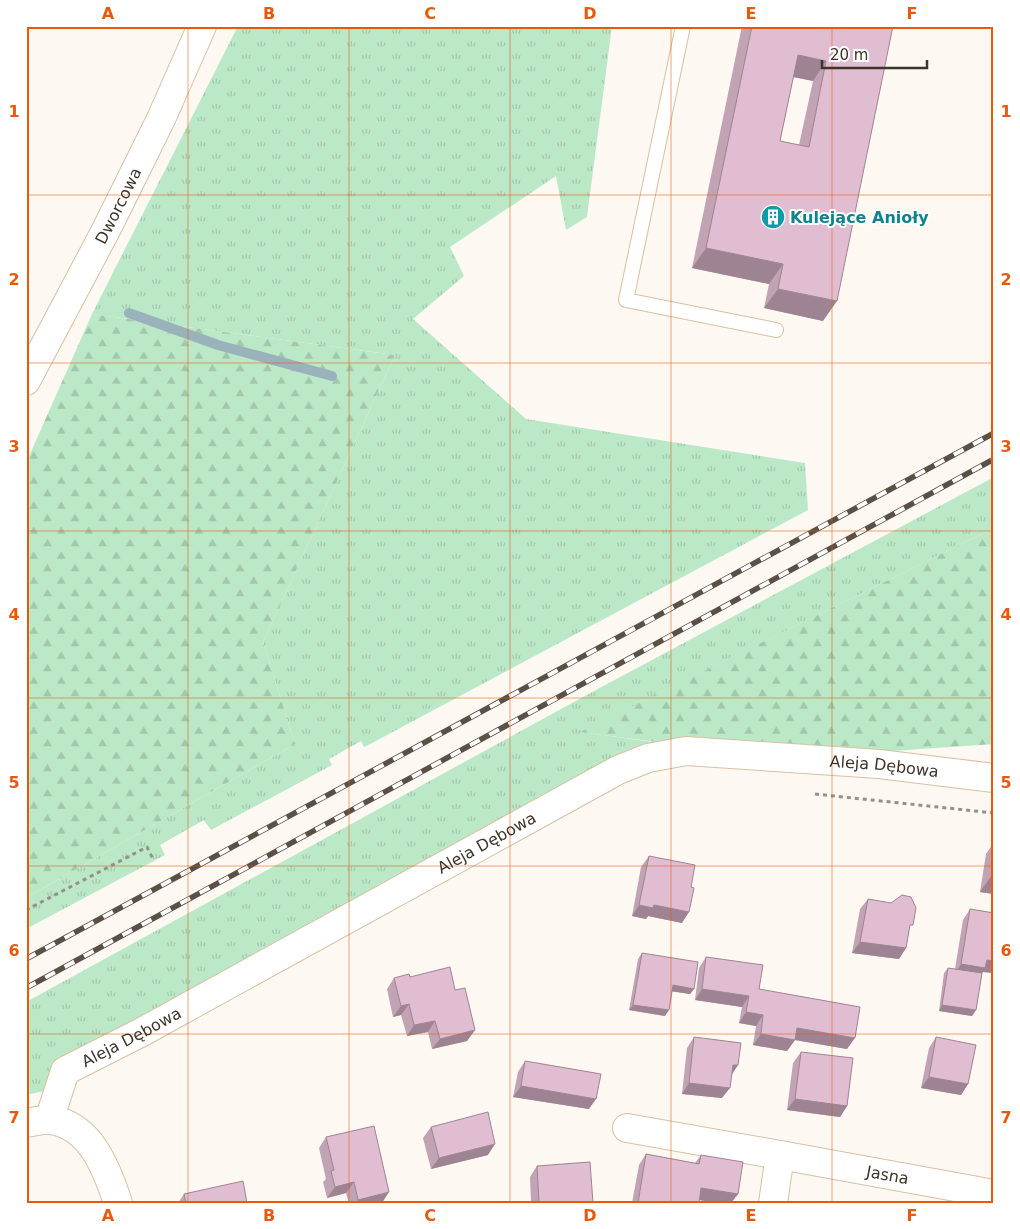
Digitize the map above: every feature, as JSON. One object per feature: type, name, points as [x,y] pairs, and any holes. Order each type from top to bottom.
[{"type":"street","name":"Dworcowa","points":[[26,381],[106,230],[157,128],[202,26]]},
{"type":"street","name":"Aleja Dębowa","points":[[38,1121],[65,1071],[142,1032],[618,770],[648,758],[686,751],[879,764],[994,778]]},
{"type":"street","points":[[38,1121],[77,1129],[101,1158],[118,1203]]},
{"type":"street","name":"Jasna","points":[[628,1128],[994,1194]]},
{"type":"street","points":[[773,1203],[780,1155]]},
{"type":"lane","points":[[683,26],[626,300],[776,330]]},
{"type":"path","points":[[809,794],[994,813]]},
{"type":"path","points":[[26,910],[147,847],[154,860]]},
{"type":"green space","points":[[238,26],[612,26],[587,217],[566,230],[556,176],[450,247],[464,276],[413,319],[526,419],[805,463],[808,510],[374,742],[364,747],[361,741],[329,759],[332,765],[211,830],[204,820],[160,845],[165,855],[26,929],[26,898],[295,744],[263,642],[395,355],[92,314]]},
{"type":"green space","points":[[92,314],[395,355],[263,642],[295,744],[26,898],[26,463]]},
{"type":"green space","points":[[994,477],[994,528],[581,732],[653,742],[55,1062],[44,1091],[26,1095],[26,1002],[594,691]]},
{"type":"green space","points":[[994,528],[994,744],[878,752],[679,745],[580,732]]},
{"type":"building","name":"Kulejące Anioły","points":[[752,26],[893,26],[837,301],[778,289],[783,264],[706,248]],"holes":[[[798,55],[826,61],[809,147],[780,141]]]},
{"type":"building","points":[[649,856],[695,865],[691,887],[694,888],[689,912],[654,905],[653,908],[639,905]]},
{"type":"building","points":[[902,895],[911,897],[916,908],[913,925],[910,925],[906,948],[860,942],[868,899],[891,903]]},
{"type":"building","points":[[970,909],[994,913],[994,961],[987,960],[985,968],[961,964]]},
{"type":"building","points":[[642,953],[698,962],[694,989],[673,985],[669,1010],[633,1005]]},
{"type":"building","points":[[706,957],[763,965],[759,989],[860,1007],[855,1038],[797,1028],[795,1040],[761,1034],[763,1015],[746,1012],[749,996],[702,989]]},
{"type":"building","points":[[450,967],[455,990],[465,988],[475,1030],[440,1039],[435,1021],[414,1025],[409,1004],[401,1006],[394,978],[409,974],[410,977]]},
{"type":"building","points":[[948,968],[982,973],[976,1010],[942,1005]]},
{"type":"building","points":[[694,1037],[741,1043],[738,1065],[733,1065],[730,1088],[689,1083]]},
{"type":"building","points":[[936,1037],[976,1045],[968,1084],[929,1077]]},
{"type":"building","points":[[801,1052],[853,1058],[847,1106],[795,1099]]},
{"type":"building","points":[[525,1061],[601,1074],[596,1099],[521,1086]]},
{"type":"building","points":[[488,1112],[495,1144],[439,1158],[431,1127]]},
{"type":"building","points":[[374,1126],[389,1192],[358,1200],[354,1182],[335,1187],[331,1171],[334,1170],[326,1137]]},
{"type":"building","points":[[646,1154],[699,1164],[701,1155],[743,1162],[738,1194],[701,1188],[699,1203],[638,1203]]},
{"type":"building","points":[[590,1162],[593,1203],[539,1203],[537,1166]]},
{"type":"building","points":[[243,1181],[247,1203],[186,1203],[184,1194]]},
{"type":"waterway","points":[[129,313],[218,345],[332,376]]},
{"type":"railway","points":[[26,959],[994,433]]},
{"type":"railway","points":[[26,988],[994,459]]},
{"type":"place","name":"Kulejące Anioły","points":[[773,217]]}]
